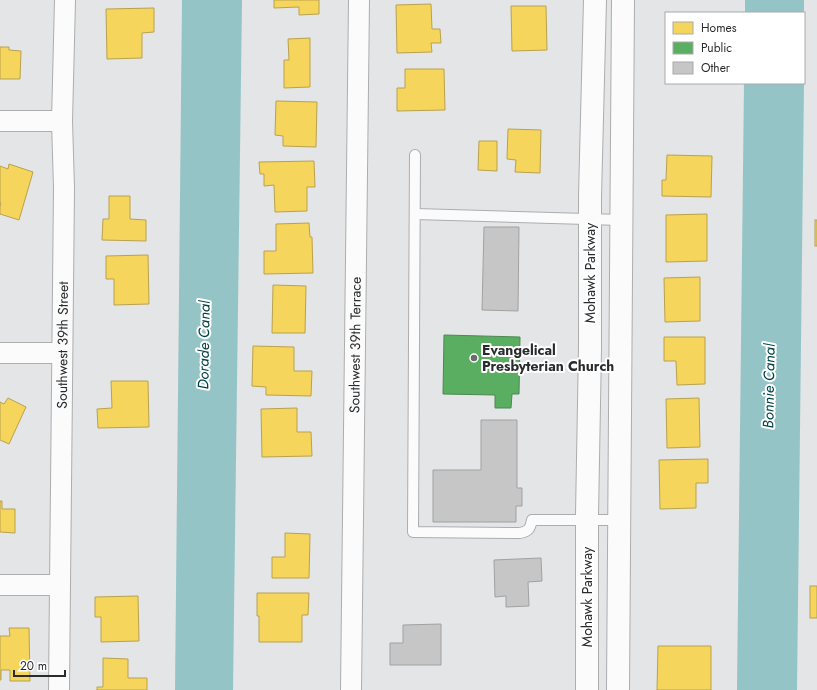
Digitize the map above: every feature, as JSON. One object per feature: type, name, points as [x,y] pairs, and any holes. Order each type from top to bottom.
[{"type":"street","name":"Southwest 39th Street","points":[[60,690],[64,188],[62,121],[65,0]]},
{"type":"street","name":"Southwest 39th Terrace","points":[[352,690],[359,0]]},
{"type":"street","name":"Mohawk Parkway","points":[[587,690],[590,220],[595,0]]},
{"type":"street","points":[[618,690],[623,0]]},
{"type":"street","points":[[0,121],[62,121]]},
{"type":"street","points":[[0,353],[62,353]]},
{"type":"street","points":[[0,585],[60,585]]},
{"type":"lane","points":[[415,155],[413,532],[520,533],[529,530],[532,520],[620,520]]},
{"type":"lane","points":[[415,214],[622,220]]},
{"type":"water","name":"Dorade Canal","points":[[182,0],[242,0],[233,690],[175,690]]},
{"type":"water","points":[[745,0],[804,0],[804,12],[745,12]]},
{"type":"water","name":"Bonnie Canal","points":[[744,84],[804,84],[797,690],[737,690]]},
{"type":"building: Homes","points":[[274,0],[319,0],[319,14],[299,15],[299,7],[274,8]]},
{"type":"building: Homes","points":[[431,4],[432,29],[440,29],[441,43],[431,43],[432,52],[397,53],[396,5]]},
{"type":"building: Homes","points":[[511,6],[546,6],[547,50],[512,51]]},
{"type":"building: Homes","points":[[154,8],[154,32],[142,33],[142,58],[107,59],[106,9]]},
{"type":"building: Homes","points":[[310,38],[310,87],[284,88],[284,60],[289,60],[288,39]]},
{"type":"building: Homes","points":[[0,47],[9,47],[9,50],[21,51],[20,79],[0,79]]},
{"type":"building: Homes","points":[[405,69],[444,69],[445,110],[397,111],[397,88],[405,88]]},
{"type":"building: Homes","points":[[276,101],[317,102],[316,147],[283,146],[283,136],[275,135]]},
{"type":"building: Homes","points":[[508,129],[541,130],[540,173],[515,172],[516,160],[507,159]]},
{"type":"building: Homes","points":[[479,141],[497,141],[497,171],[478,170]]},
{"type":"building: Homes","points":[[667,155],[712,156],[711,197],[662,196],[662,180],[666,180]]},
{"type":"building: Homes","points":[[314,161],[315,187],[307,187],[307,211],[275,212],[274,185],[264,186],[264,174],[260,174],[259,162]]},
{"type":"building: Homes","points":[[9,164],[33,172],[19,220],[0,214],[0,166],[8,169]]},
{"type":"building: Homes","points":[[109,196],[130,196],[130,219],[146,220],[146,241],[102,240],[103,219],[109,219]]},
{"type":"building: Homes","points":[[707,214],[707,261],[666,262],[666,215]]},
{"type":"building: Homes","points":[[815,220],[817,220],[817,246],[815,246]]},
{"type":"building: Homes","points":[[309,223],[310,237],[312,237],[313,273],[264,274],[264,251],[276,251],[276,224]]},
{"type":"building: Homes","points":[[148,255],[149,304],[114,305],[114,279],[106,279],[106,256]]},
{"type":"building: Homes","points":[[700,277],[700,321],[665,322],[664,278]]},
{"type":"building: Homes","points":[[273,285],[306,286],[305,333],[272,333]]},
{"type":"building: Homes","points":[[664,337],[705,337],[705,384],[677,385],[676,361],[664,361]]},
{"type":"building: Homes","points":[[253,346],[294,347],[294,371],[312,371],[311,396],[266,395],[266,387],[252,386]]},
{"type":"building: Homes","points":[[111,381],[148,381],[149,427],[98,428],[97,409],[112,408]]},
{"type":"building: Homes","points":[[8,398],[26,407],[9,444],[0,440],[0,402],[4,404]]},
{"type":"building: Homes","points":[[699,398],[700,447],[667,448],[666,399]]},
{"type":"building: Homes","points":[[297,408],[297,432],[311,432],[312,456],[262,457],[261,409]]},
{"type":"building: Homes","points":[[708,459],[708,483],[696,483],[696,508],[660,509],[659,460]]},
{"type":"building: Homes","points":[[0,501],[2,501],[2,509],[15,509],[15,533],[0,532]]},
{"type":"building: Homes","points":[[285,533],[310,534],[309,578],[272,578],[272,557],[285,557]]},
{"type":"building: Homes","points":[[810,586],[817,586],[817,618],[810,618]]},
{"type":"building: Homes","points":[[257,593],[309,593],[308,615],[302,615],[302,642],[259,642]]},
{"type":"building: Homes","points":[[138,596],[139,641],[101,642],[101,617],[95,617],[95,597]]},
{"type":"building: Homes","points":[[9,628],[29,628],[30,681],[10,681],[10,670],[1,670],[0,680],[0,636],[10,636]]},
{"type":"building: Homes","points":[[658,646],[711,646],[711,690],[657,690]]},
{"type":"building: Homes","points":[[103,658],[128,659],[128,678],[147,678],[147,690],[97,690],[97,687],[103,687]]},
{"type":"building: Public","points":[[444,335],[520,337],[519,394],[512,394],[511,408],[495,408],[495,395],[443,394]]},
{"type":"building: Other","points":[[484,227],[519,227],[518,311],[482,310]]},
{"type":"building: Other","points":[[481,420],[517,420],[517,488],[522,488],[522,506],[516,506],[516,522],[433,522],[433,470],[481,470]]},
{"type":"building: Other","points":[[541,558],[542,581],[528,582],[529,606],[506,607],[506,596],[495,597],[494,560]]},
{"type":"building: Other","points":[[441,624],[441,665],[390,665],[390,643],[403,643],[403,625]]},
{"type":"place","name":"Evangelical Presbyterian Church","points":[[474,358]]}]
